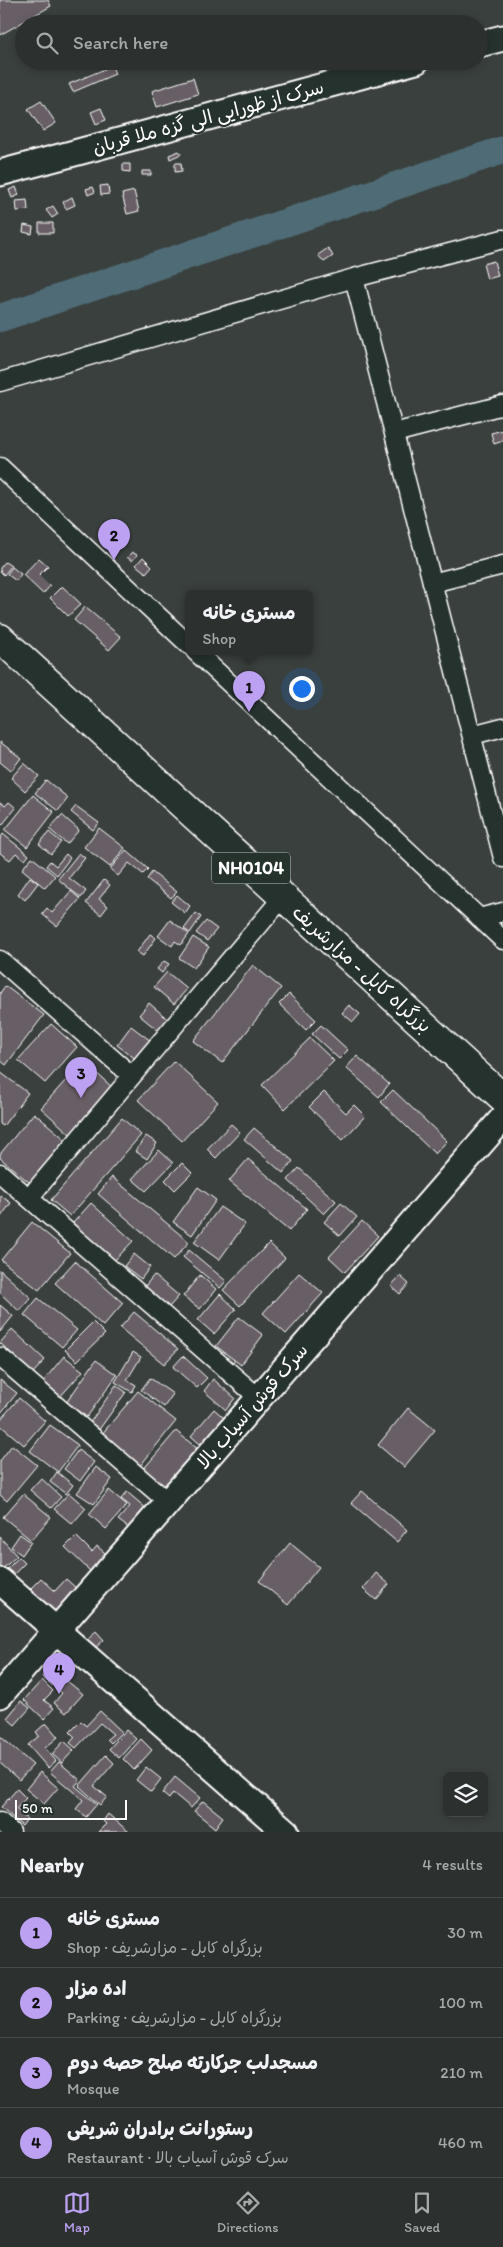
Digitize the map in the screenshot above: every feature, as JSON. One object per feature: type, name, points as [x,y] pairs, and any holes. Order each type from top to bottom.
[{"type":"highway","name":"بزرگراه کابل - مزارشریف","points":[[0,638],[503,1098]]},
{"type":"street","points":[[488,42],[503,38]]},
{"type":"street","name":"سرک از ظورایی الی گزه ملا قربان","points":[[0,173],[383,70]]},
{"type":"street","points":[[0,382],[354,278],[503,239]]},
{"type":"street","points":[[354,278],[503,858]]},
{"type":"street","points":[[394,433],[503,405]]},
{"type":"street","points":[[0,467],[185,641]]},
{"type":"street","points":[[432,582],[503,565]]},
{"type":"street","points":[[199,655],[503,940]]},
{"type":"street","points":[[472,735],[503,727]]},
{"type":"street","points":[[29,1198],[283,897]]},
{"type":"street","points":[[479,918],[503,912]]},
{"type":"street","points":[[0,960],[132,1076]]},
{"type":"street","name":"سرک قوش آسیاب بالا","points":[[0,1695],[503,1118]]},
{"type":"street","points":[[0,1173],[259,1398]]},
{"type":"street","points":[[0,1357],[168,1502]]},
{"type":"street","points":[[0,1581],[286,1832]]},
{"type":"street","points":[[0,1822],[11,1832]]},
{"type":"building","points":[[0,0],[48,0],[51,6],[35,15],[15,15],[15,26],[0,35]]},
{"type":"building","points":[[102,70],[114,70],[115,74],[73,92],[69,84]]},
{"type":"building","points":[[193,78],[198,94],[157,107],[152,91]]},
{"type":"building","points":[[41,101],[56,123],[43,131],[28,109]]},
{"type":"building","points":[[101,108],[106,120],[96,124],[91,112]]},
{"type":"building","points":[[179,151],[181,154],[170,159],[169,155]]},
{"type":"building","points":[[175,163],[181,163],[182,171],[175,172]]},
{"type":"building","points":[[123,164],[130,164],[130,172],[123,171]]},
{"type":"building","points":[[142,171],[151,171],[151,175],[142,175]]},
{"type":"building","points":[[108,185],[109,194],[101,195],[100,186]]},
{"type":"building","points":[[16,187],[19,195],[12,198],[9,190]]},
{"type":"building","points":[[93,187],[95,192],[88,195],[86,189]]},
{"type":"building","points":[[134,191],[139,211],[127,214],[122,194]]},
{"type":"building","points":[[72,197],[75,205],[66,209],[63,202]]},
{"type":"building","points":[[27,200],[28,210],[17,211],[16,201]]},
{"type":"building","points":[[53,206],[58,214],[52,218],[46,210]]},
{"type":"building","points":[[39,223],[53,223],[53,233],[39,233]]},
{"type":"building","points":[[24,225],[33,227],[32,234],[23,232]]},
{"type":"building","points":[[328,248],[333,256],[324,262],[318,255]]},
{"type":"building","points":[[494,261],[498,276],[487,279],[483,264]]},
{"type":"building","points":[[503,430],[503,441],[494,444],[491,433]]},
{"type":"building","points":[[116,534],[124,541],[118,548],[110,541]]},
{"type":"building","points":[[132,552],[137,555],[132,561],[127,557]]},
{"type":"building","points":[[143,557],[152,566],[146,573],[136,565]]},
{"type":"building","points":[[39,558],[48,566],[39,575],[50,586],[43,594],[23,575]]},
{"type":"building","points":[[5,562],[11,566],[4,575],[0,568]]},
{"type":"building","points":[[12,567],[21,574],[16,581],[7,574]]},
{"type":"building","points":[[62,586],[81,604],[68,616],[50,598]]},
{"type":"building","points":[[85,607],[121,637],[109,650],[74,620]]},
{"type":"building","points":[[0,742],[21,758],[11,771],[0,762]]},
{"type":"building","points":[[24,763],[39,776],[25,791],[11,778]]},
{"type":"building","points":[[46,780],[68,798],[58,811],[35,793]]},
{"type":"building","points":[[33,795],[54,812],[27,847],[5,830]]},
{"type":"building","points":[[0,802],[5,806],[9,802],[16,808],[2,825],[0,824]]},
{"type":"building","points":[[76,806],[99,823],[93,830],[71,812]]},
{"type":"building","points":[[62,815],[79,830],[67,844],[49,829]]},
{"type":"building","points":[[99,828],[125,848],[110,867],[84,847]]},
{"type":"building","points":[[49,832],[61,842],[51,854],[39,844]]},
{"type":"building","points":[[3,834],[29,855],[25,860],[16,853],[10,860],[0,853],[0,839]]},
{"type":"building","points":[[126,850],[148,869],[143,874],[129,863],[118,876],[110,869]]},
{"type":"building","points":[[79,853],[85,858],[69,878],[86,891],[81,898],[58,879]]},
{"type":"building","points":[[66,854],[70,858],[57,875],[46,866],[50,861],[56,866]]},
{"type":"building","points":[[32,857],[55,876],[45,888],[22,869]]},
{"type":"building","points":[[152,872],[177,892],[171,898],[147,879]]},
{"type":"building","points":[[30,877],[38,883],[25,900],[18,894]]},
{"type":"building","points":[[104,880],[110,885],[99,899],[108,906],[101,915],[86,903]]},
{"type":"building","points":[[71,891],[80,899],[57,926],[42,914],[47,908],[52,913]]},
{"type":"building","points":[[177,895],[190,906],[185,913],[171,902]]},
{"type":"building","points":[[196,913],[201,917],[190,933],[184,929]]},
{"type":"building","points":[[170,920],[189,934],[181,945],[175,941],[172,946],[158,936]]},
{"type":"building","points":[[206,921],[217,929],[207,941],[196,933]]},
{"type":"building","points":[[150,934],[156,938],[143,956],[137,952]]},
{"type":"building","points":[[193,937],[209,947],[194,968],[179,958]]},
{"type":"building","points":[[164,961],[169,964],[162,973],[157,969]]},
{"type":"building","points":[[253,965],[281,988],[222,1063],[193,1041]]},
{"type":"building","points":[[167,972],[187,989],[174,1004],[154,987]]},
{"type":"building","points":[[5,986],[44,1015],[6,1065],[0,1060],[0,993]]},
{"type":"building","points":[[289,994],[316,1020],[306,1030],[279,1004]]},
{"type":"building","points":[[149,1003],[171,1022],[161,1033],[139,1015]]},
{"type":"building","points":[[349,1005],[360,1014],[353,1022],[342,1013]]},
{"type":"building","points":[[51,1024],[77,1047],[45,1083],[18,1060]]},
{"type":"building","points":[[321,1025],[348,1050],[339,1059],[312,1034]]},
{"type":"building","points":[[131,1026],[151,1041],[137,1060],[117,1045]]},
{"type":"building","points":[[310,1038],[334,1061],[285,1109],[262,1085]]},
{"type":"building","points":[[357,1056],[389,1084],[379,1097],[346,1068]]},
{"type":"building","points":[[83,1061],[113,1088],[71,1135],[41,1108]]},
{"type":"building","points":[[174,1061],[218,1102],[182,1141],[138,1100]]},
{"type":"building","points":[[0,1072],[28,1093],[3,1126],[0,1124]]},
{"type":"building","points":[[393,1090],[447,1141],[435,1154],[381,1102]]},
{"type":"building","points":[[324,1092],[346,1113],[354,1105],[365,1116],[343,1140],[309,1107]]},
{"type":"building","points":[[34,1113],[66,1140],[30,1183],[0,1158],[0,1154]]},
{"type":"building","points":[[122,1118],[141,1135],[70,1216],[51,1200]]},
{"type":"building","points":[[231,1124],[240,1132],[216,1158],[207,1149]]},
{"type":"building","points":[[254,1128],[293,1161],[283,1173],[244,1139]]},
{"type":"building","points":[[146,1136],[157,1143],[147,1159],[135,1151]]},
{"type":"building","points":[[159,1150],[173,1163],[146,1191],[132,1179]]},
{"type":"building","points":[[248,1159],[307,1209],[289,1231],[229,1181]]},
{"type":"building","points":[[182,1163],[192,1173],[175,1190],[165,1180]]},
{"type":"building","points":[[299,1168],[336,1201],[324,1214],[288,1180]]},
{"type":"building","points":[[112,1177],[189,1242],[174,1259],[98,1194]]},
{"type":"building","points":[[198,1187],[216,1200],[192,1235],[173,1222]]},
{"type":"building","points":[[0,1195],[11,1203],[0,1218]]},
{"type":"building","points":[[91,1203],[133,1241],[114,1261],[73,1223]]},
{"type":"building","points":[[341,1203],[357,1217],[340,1236],[324,1222]]},
{"type":"building","points":[[220,1207],[245,1224],[219,1260],[194,1242]]},
{"type":"building","points":[[362,1221],[378,1236],[345,1272],[329,1257]]},
{"type":"building","points":[[32,1222],[70,1253],[39,1290],[1,1260]]},
{"type":"building","points":[[269,1243],[285,1258],[240,1306],[223,1290]]},
{"type":"building","points":[[189,1250],[226,1281],[220,1288],[183,1257]]},
{"type":"building","points":[[134,1254],[150,1267],[141,1279],[124,1266]]},
{"type":"building","points":[[75,1261],[123,1303],[103,1326],[55,1283]]},
{"type":"building","points":[[0,1270],[31,1298],[19,1311],[0,1293]]},
{"type":"building","points":[[299,1273],[323,1293],[286,1334],[263,1313]]},
{"type":"building","points":[[154,1275],[179,1296],[169,1307],[145,1286]]},
{"type":"building","points":[[200,1275],[216,1289],[200,1309],[183,1296]]},
{"type":"building","points":[[400,1276],[409,1284],[400,1294],[391,1286]]},
{"type":"building","points":[[220,1294],[236,1309],[214,1334],[198,1320]]},
{"type":"building","points":[[38,1298],[77,1330],[62,1347],[24,1315]]},
{"type":"building","points":[[0,1305],[13,1316],[0,1332]]},
{"type":"building","points":[[134,1312],[178,1349],[164,1364],[120,1328]]},
{"type":"building","points":[[239,1317],[263,1335],[241,1365],[216,1346]]},
{"type":"building","points":[[93,1322],[105,1334],[77,1361],[65,1350]]},
{"type":"building","points":[[12,1329],[45,1360],[33,1373],[0,1343]]},
{"type":"building","points":[[133,1352],[141,1357],[127,1380],[136,1385],[132,1392],[115,1382]]},
{"type":"building","points":[[64,1356],[83,1371],[59,1398],[41,1384]]},
{"type":"building","points":[[183,1356],[207,1378],[197,1388],[173,1367]]},
{"type":"building","points":[[96,1360],[117,1375],[87,1417],[66,1403]]},
{"type":"building","points":[[150,1378],[173,1394],[164,1407],[141,1390]]},
{"type":"building","points":[[213,1379],[235,1398],[226,1410],[204,1391]]},
{"type":"building","points":[[0,1380],[17,1393],[0,1414]]},
{"type":"building","points":[[116,1385],[126,1392],[98,1431],[89,1424]]},
{"type":"building","points":[[138,1391],[176,1421],[140,1466],[101,1435]]},
{"type":"building","points":[[19,1398],[45,1421],[24,1445],[0,1425],[0,1420]]},
{"type":"building","points":[[408,1408],[435,1430],[404,1467],[378,1445]]},
{"type":"building","points":[[214,1409],[232,1425],[209,1452],[191,1436]]},
{"type":"building","points":[[50,1425],[78,1445],[58,1472],[30,1451]]},
{"type":"building","points":[[176,1431],[199,1450],[164,1491],[141,1472]]},
{"type":"building","points":[[12,1445],[37,1465],[7,1501],[0,1495],[0,1461]]},
{"type":"building","points":[[78,1450],[94,1462],[80,1481],[64,1469]]},
{"type":"building","points":[[96,1467],[112,1479],[94,1504],[77,1493]]},
{"type":"building","points":[[57,1472],[73,1485],[66,1494],[50,1482]]},
{"type":"building","points":[[41,1478],[61,1497],[51,1508],[30,1490]]},
{"type":"building","points":[[109,1490],[127,1505],[106,1529],[89,1514]]},
{"type":"building","points":[[362,1491],[407,1530],[397,1542],[351,1503]]},
{"type":"building","points":[[127,1492],[147,1509],[130,1529],[118,1520],[130,1506],[121,1499]]},
{"type":"building","points":[[69,1493],[86,1508],[72,1524],[54,1509]]},
{"type":"building","points":[[23,1494],[51,1517],[31,1540],[3,1517]]},
{"type":"building","points":[[20,1534],[31,1542],[22,1555],[11,1547]]},
{"type":"building","points":[[76,1536],[92,1552],[97,1546],[106,1554],[90,1571],[65,1547]]},
{"type":"building","points":[[0,1537],[17,1556],[1,1570],[0,1569]]},
{"type":"building","points":[[290,1543],[319,1567],[288,1605],[259,1581]]},
{"type":"building","points":[[19,1557],[25,1563],[13,1575],[7,1569]]},
{"type":"building","points":[[376,1573],[389,1584],[376,1600],[363,1589]]},
{"type":"building","points":[[41,1578],[55,1591],[66,1579],[77,1589],[54,1614],[29,1590]]},
{"type":"building","points":[[96,1631],[104,1640],[95,1648],[87,1639]]},
{"type":"building","points":[[50,1667],[83,1694],[66,1713],[54,1703],[62,1693],[42,1677]]},
{"type":"building","points":[[42,1680],[53,1691],[44,1700],[54,1708],[44,1719],[24,1700]]},
{"type":"building","points":[[21,1701],[30,1708],[15,1725],[7,1718]]},
{"type":"building","points":[[100,1711],[122,1732],[111,1743],[107,1739],[113,1734],[100,1723],[76,1748],[70,1743],[75,1737],[70,1732],[81,1721],[86,1726]]},
{"type":"building","points":[[46,1723],[58,1737],[45,1748],[56,1761],[48,1768],[28,1745],[39,1736],[36,1732]]},
{"type":"building","points":[[126,1730],[136,1739],[119,1758],[109,1749]]},
{"type":"building","points":[[0,1736],[33,1765],[19,1780],[0,1763]]},
{"type":"building","points":[[141,1739],[152,1750],[134,1770],[123,1759]]},
{"type":"building","points":[[64,1741],[74,1750],[62,1763],[52,1754]]},
{"type":"building","points":[[106,1755],[114,1763],[94,1786],[107,1797],[100,1805],[79,1786]]},
{"type":"building","points":[[59,1762],[80,1780],[75,1786],[97,1804],[86,1817],[76,1809],[83,1800],[50,1772]]},
{"type":"building","points":[[146,1767],[161,1779],[151,1792],[136,1780]]},
{"type":"building","points":[[40,1772],[58,1788],[44,1804],[26,1789]]},
{"type":"building","points":[[175,1777],[200,1798],[191,1808],[173,1793],[169,1799],[162,1793]]},
{"type":"building","points":[[17,1789],[26,1798],[16,1809],[27,1819],[22,1826],[1,1807]]},
{"type":"building","points":[[203,1801],[223,1817],[215,1828],[194,1811]]},
{"type":"building","points":[[108,1814],[129,1832],[98,1832],[106,1824],[103,1821]]},
{"type":"waterway","points":[[0,318],[503,150]]},
{"type":"place","name":"اده مزار","points":[[114,560]]},
{"type":"place","name":"مستری خانه","points":[[249,712]]},
{"type":"place","name":"مسجدلب جرکارته صلح حصه دوم","points":[[81,1098]]},
{"type":"place","name":"رستورانت برادران شریفی","points":[[59,1694]]}]
